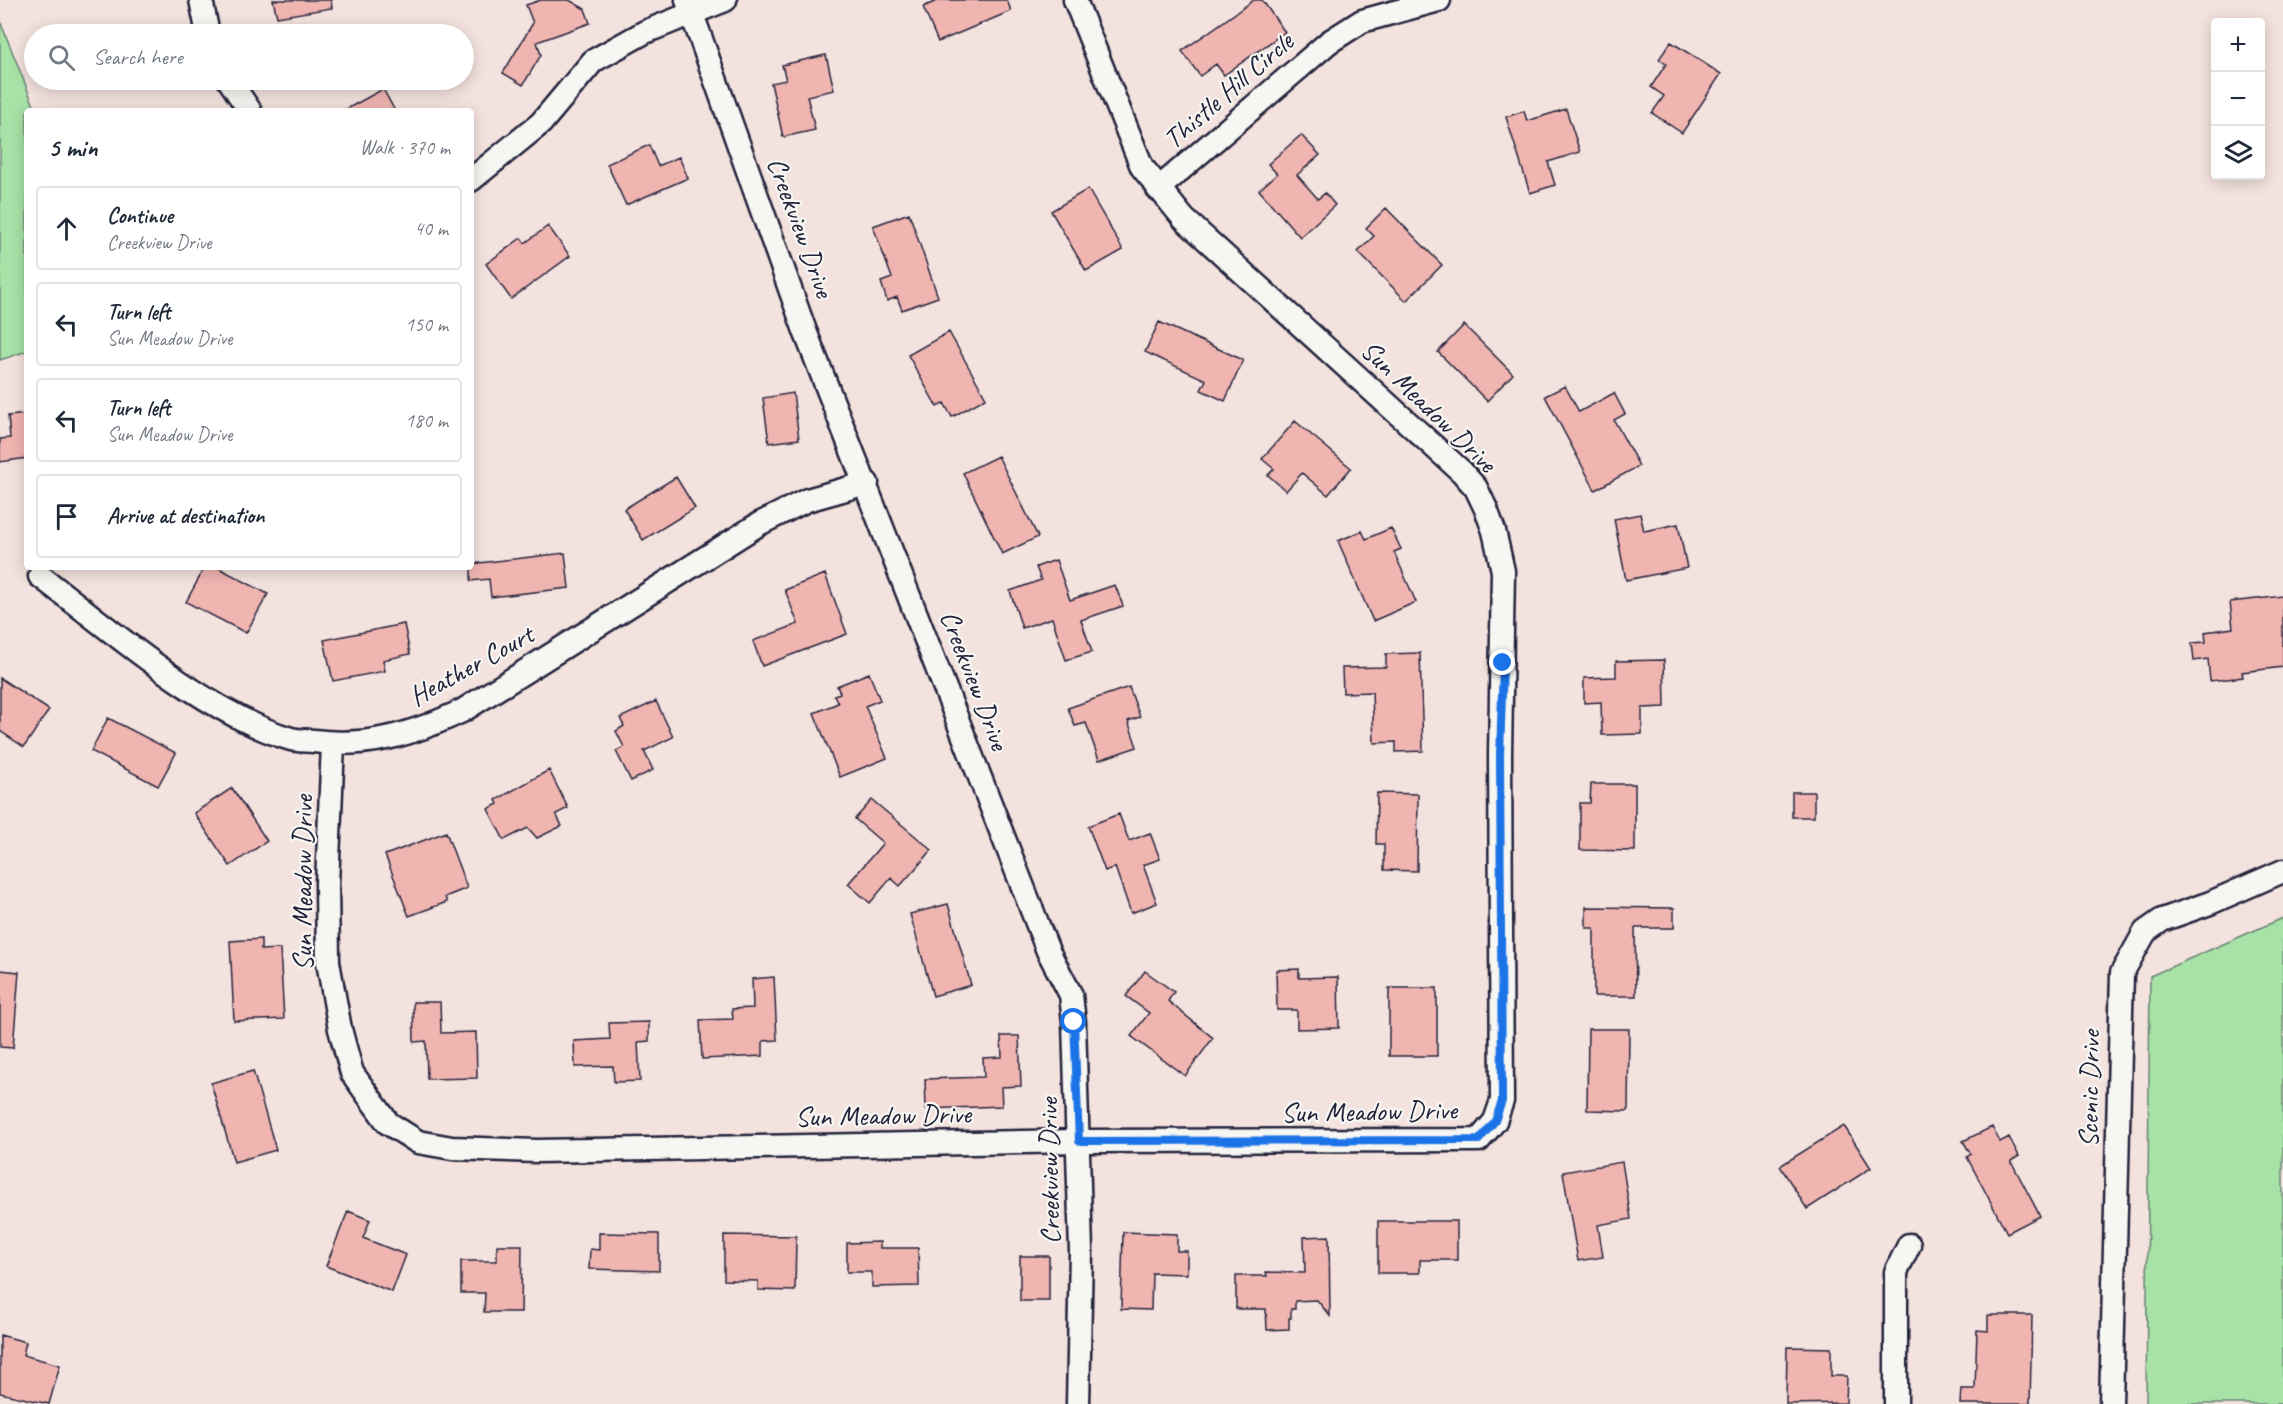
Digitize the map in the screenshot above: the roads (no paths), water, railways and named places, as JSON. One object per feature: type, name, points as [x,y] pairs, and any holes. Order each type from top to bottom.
[{"type":"street","points":[[201,0],[206,24]]},
{"type":"street","points":[[474,178],[541,123],[593,61],[690,7],[725,0]]},
{"type":"street","name":"Sun Meadow Drive","points":[[333,744],[327,884],[328,962],[340,1029],[352,1073],[388,1124],[418,1142],[452,1148],[537,1151],[1079,1141],[1479,1140],[1495,1121],[1502,1101],[1500,755],[1503,571],[1494,531],[1476,488],[1462,472],[1184,219],[1158,189],[1142,166],[1075,0]]},
{"type":"street","name":"Thistle Hill Circle","points":[[1158,189],[1329,42],[1362,21],[1439,0]]},
{"type":"street","name":"Creekview Drive","points":[[690,7],[806,331],[1048,951],[1071,995],[1077,1062],[1081,1251],[1077,1404]]},
{"type":"street","points":[[235,90],[247,108]]},
{"type":"street","name":"Heather Court","points":[[40,576],[150,660],[214,703],[292,740],[333,744],[388,740],[426,728],[462,711],[759,524],[807,500],[867,483]]},
{"type":"street","name":"Scenic Drive","points":[[2111,1404],[2122,973],[2145,932],[2162,920],[2210,903],[2283,871]]},
{"type":"street","points":[[1896,1404],[1896,1272],[1909,1245]]}]
